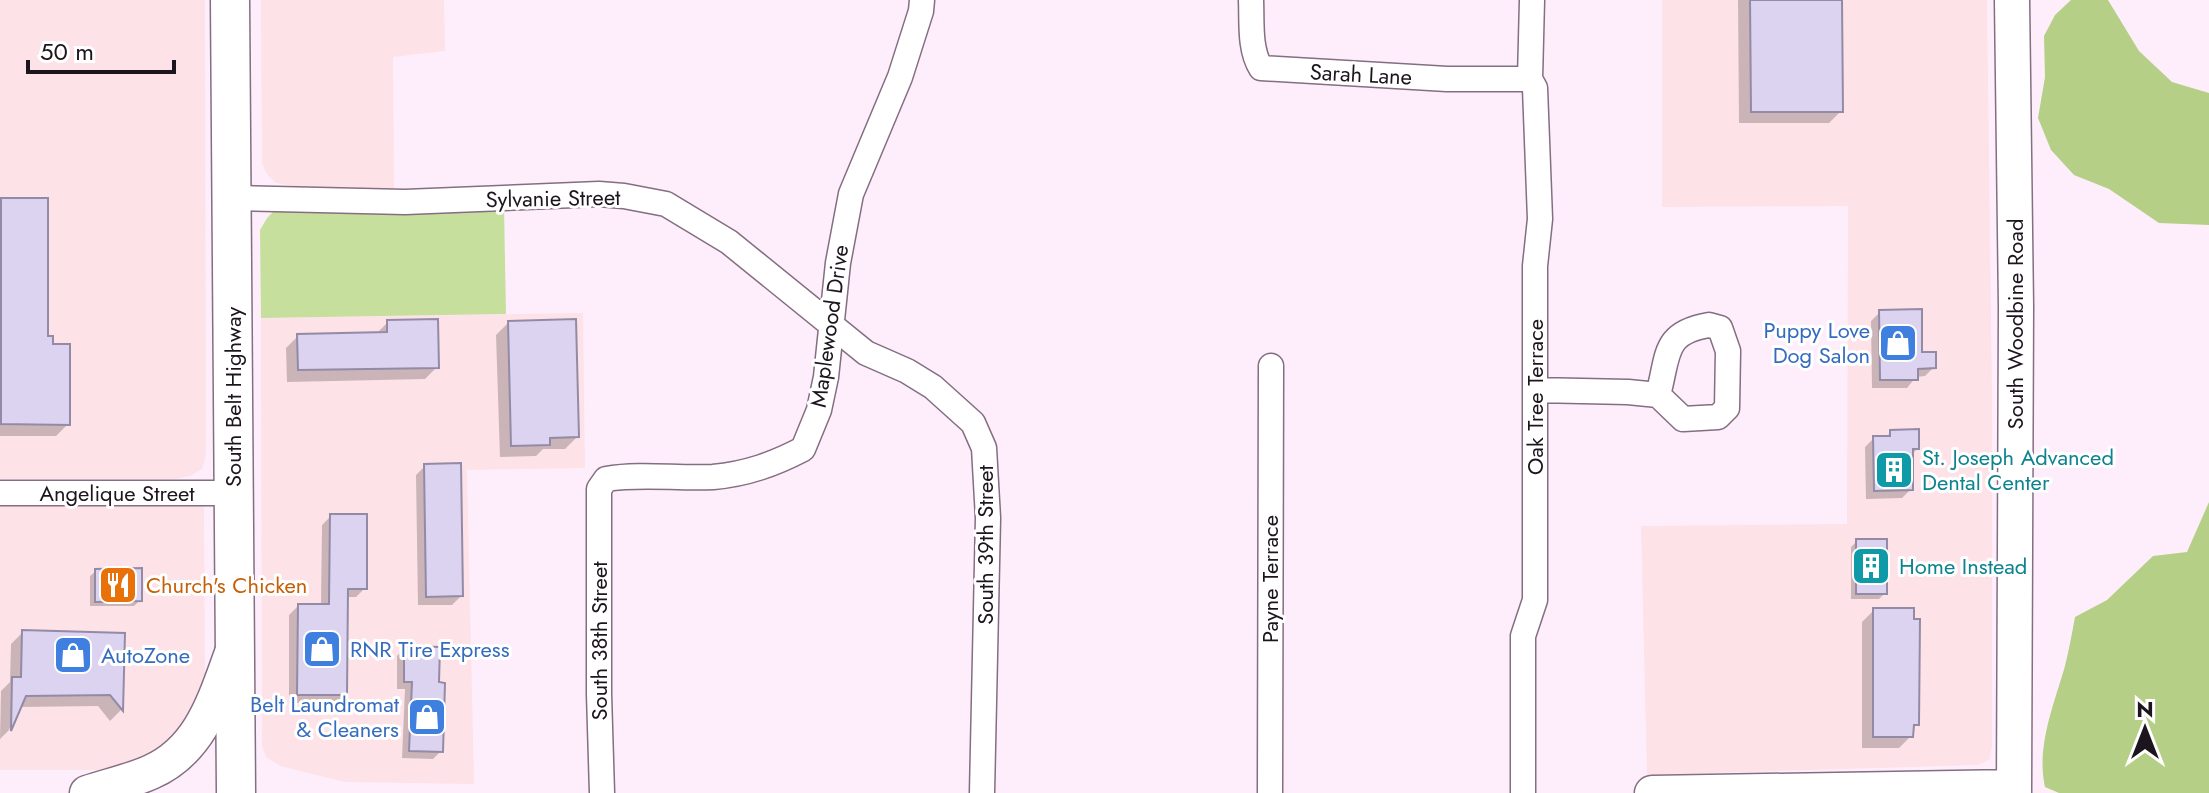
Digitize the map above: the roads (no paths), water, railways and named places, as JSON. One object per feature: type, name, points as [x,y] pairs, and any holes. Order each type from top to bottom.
[{"type":"main road","name":"South Belt Highway","points":[[230,0],[236,793]]},
{"type":"street","name":"Maplewood Drive","points":[[599,489],[606,479],[623,476],[715,477],[756,469],[803,449],[819,410],[833,326],[838,263],[851,194],[900,77],[922,0]]},
{"type":"street","name":"Sarah Lane","points":[[1251,0],[1252,38],[1261,68],[1447,79],[1530,79]]},
{"type":"street","name":"Oak Tree Terrace","points":[[1523,793],[1523,636],[1535,600],[1535,266],[1540,219],[1535,88],[1530,79],[1532,0]]},
{"type":"street","name":"South Woodbine Road","points":[[2012,0],[2016,307],[2014,790]]},
{"type":"street","name":"Sylvanie Street","points":[[231,198],[405,202],[599,194],[666,204],[729,242],[833,326]]},
{"type":"street","name":"South 39th Street","points":[[833,326],[866,353],[907,371],[933,387],[973,423],[984,448],[988,518],[982,793]]},
{"type":"street","name":"Payne Terrace","points":[[1270,793],[1271,366]]},
{"type":"street","points":[[1535,390],[1658,395]]},
{"type":"street","name":"South 38th Street","points":[[599,489],[602,793]]},
{"type":"street","name":"Angelique Street","points":[[0,493],[233,493]]},
{"type":"street","points":[[87,793],[152,772],[192,741],[210,715],[235,645]]},
{"type":"street","points":[[1652,793],[2014,790]]},
{"type":"place","name":"Puppy Love Dog Salon","points":[[1898,343]]},
{"type":"place","name":"St. Joseph Advanced Dental Center","points":[[1894,470]]},
{"type":"place","name":"Home Instead","points":[[1871,566]]},
{"type":"place","name":"Church's Chicken","points":[[118,585]]},
{"type":"place","name":"RNR Tire Express","points":[[322,649]]},
{"type":"place","name":"AutoZone","points":[[73,655]]},
{"type":"place","name":"Belt Laundromat & Cleaners","points":[[427,717]]}]
